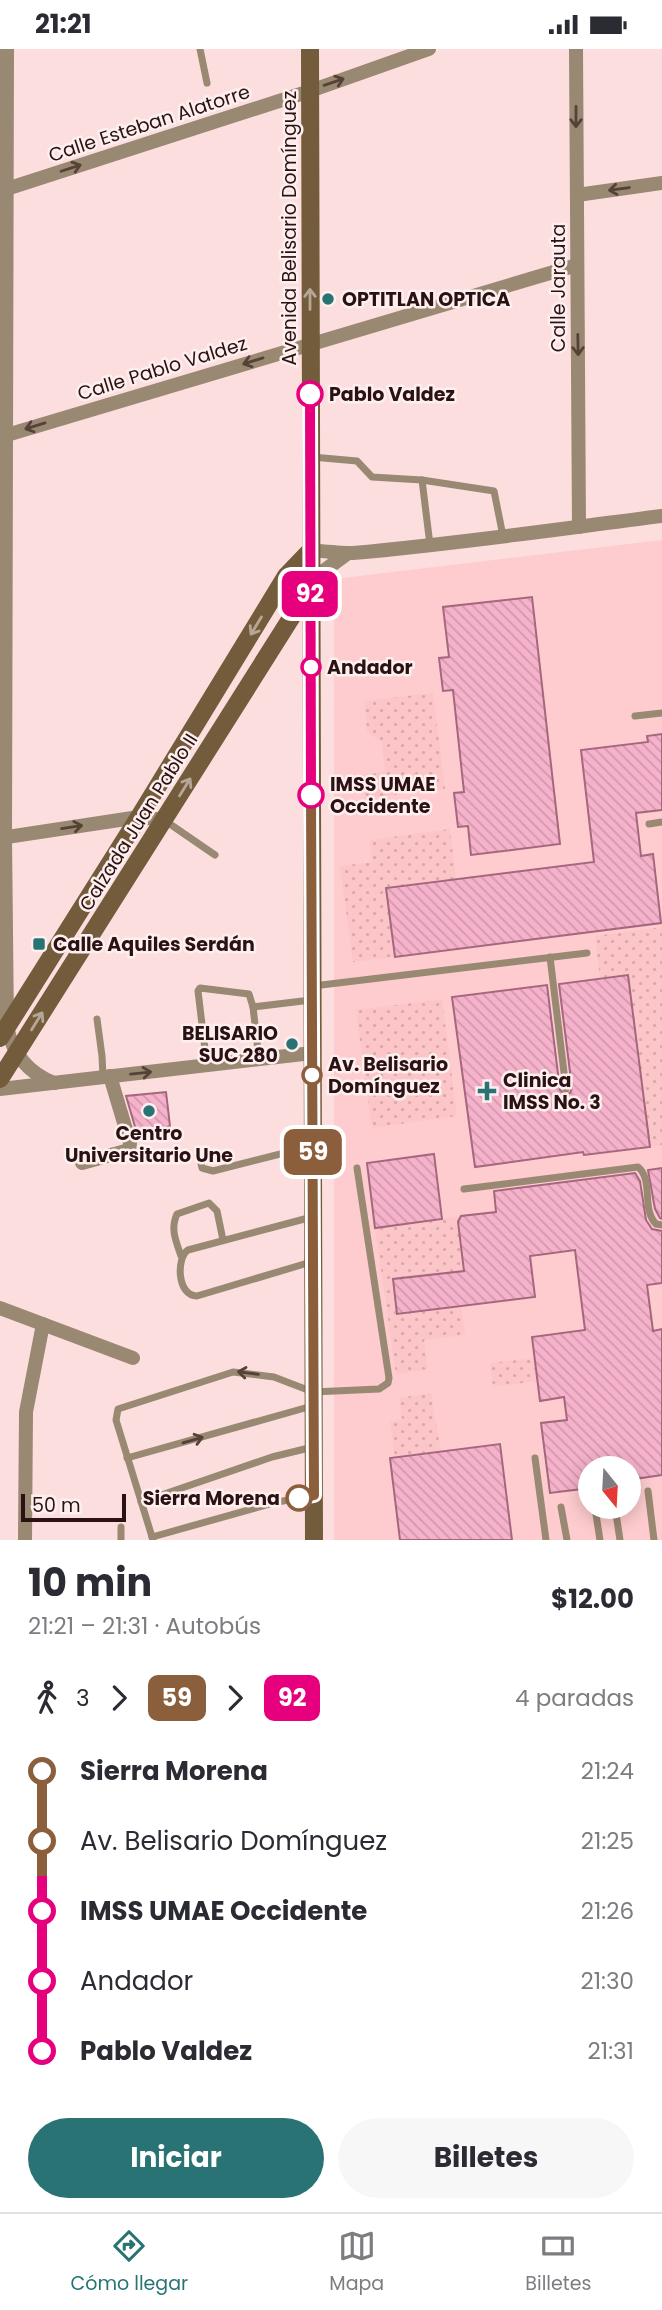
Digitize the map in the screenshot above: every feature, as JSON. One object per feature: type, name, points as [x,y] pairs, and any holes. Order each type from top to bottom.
[{"type":"main road","name":"Avenida Belisario Domínguez","points":[[310,49],[314,1540]]},
{"type":"main road","name":"Calzada Juan Pablo II","points":[[4,1033],[286,576],[310,551]]},
{"type":"main road","name":"Calzada Juan Pablo II","points":[[0,1079],[310,589]]},
{"type":"street","points":[[7,49],[3,190],[4,1033],[16,1054],[32,1072],[54,1083]]},
{"type":"street","name":"Calle Esteban Alatorre","points":[[3,190],[310,91],[429,49]]},
{"type":"street","name":"Calle Jarauta","points":[[576,49],[579,527]]},
{"type":"street","points":[[577,195],[662,183]]},
{"type":"street","name":"Calle Pablo Valdez","points":[[3,436],[577,265]]},
{"type":"street","points":[[310,551],[348,553],[430,545],[662,516]]},
{"type":"street","points":[[310,589],[325,570],[348,553]]},
{"type":"street","points":[[2,838],[139,817],[164,820]]},
{"type":"street","points":[[0,1089],[312,1053]]},
{"type":"street","points":[[82,1163],[129,1150],[130,1143],[106,1077]]},
{"type":"street","points":[[0,1308],[133,1358]]},
{"type":"street","points":[[25,1540],[26,1412],[43,1324]]},
{"type":"lane","points":[[201,49],[207,83]]},
{"type":"lane","points":[[311,457],[357,461],[372,477],[422,480],[494,491],[503,536]]},
{"type":"lane","points":[[422,480],[430,545]]},
{"type":"lane","points":[[635,716],[662,713]]},
{"type":"lane","points":[[164,820],[215,855]]},
{"type":"lane","points":[[649,824],[662,822]]},
{"type":"lane","points":[[253,1007],[295,1000],[312,993],[587,953]]},
{"type":"lane","points":[[550,957],[566,1089]]},
{"type":"lane","points":[[207,1067],[198,991],[200,988],[249,994],[259,1060]]},
{"type":"lane","points":[[97,1019],[106,1077]]},
{"type":"lane","points":[[198,1150],[202,1168],[213,1171],[313,1146]]},
{"type":"lane","points":[[464,1189],[638,1167],[644,1175],[650,1216],[656,1224],[662,1225]]},
{"type":"lane","points":[[127,1458],[313,1399],[379,1389],[388,1383],[357,1168]]},
{"type":"lane","points":[[223,1240],[217,1211],[209,1203],[177,1214],[173,1221],[173,1231],[181,1256],[183,1287],[190,1296],[313,1261]]},
{"type":"lane","points":[[181,1256],[188,1249],[313,1217]]},
{"type":"lane","points":[[313,1399],[274,1377],[233,1372],[122,1406],[118,1409],[116,1419],[152,1538],[277,1502],[314,1495]]},
{"type":"lane","points":[[141,1501],[272,1457],[314,1447]]},
{"type":"lane","points":[[535,1458],[546,1540]]},
{"type":"lane","points":[[648,1491],[654,1540]]},
{"type":"lane","points":[[561,1507],[567,1540]]},
{"type":"lane","points":[[597,1519],[600,1540]]},
{"type":"lane","points":[[617,1519],[620,1540]]},
{"type":"lane","points":[[121,1527],[121,1540]]},
{"type":"shaded area","points":[[662,540],[662,1540],[334,1540],[334,579]]},
{"type":"shaded area","points":[[433,693],[445,789],[365,798],[363,775],[385,772],[382,743],[367,731],[364,701]]},
{"type":"shaded area","points":[[450,829],[456,879],[386,888],[395,957],[353,962],[340,866],[372,862],[370,840]]},
{"type":"shaded area","points":[[662,927],[662,1145],[650,1147],[628,975],[600,978],[595,936]]},
{"type":"shaded area","points":[[442,999],[457,1116],[372,1128],[356,1010]]},
{"type":"shaded area","points":[[461,1216],[458,1222],[464,1271],[461,1306],[465,1335],[424,1340],[428,1369],[396,1374],[375,1228]]},
{"type":"shaded area","points":[[535,1358],[537,1381],[493,1387],[490,1363]]},
{"type":"shaded area","points":[[431,1393],[441,1452],[395,1458],[390,1422],[402,1420],[399,1398]]},
{"type":"building","points":[[532,597],[560,844],[471,855],[468,826],[458,827],[454,793],[464,792],[453,690],[443,691],[439,658],[449,657],[443,607]]},
{"type":"building","points":[[662,734],[662,810],[636,813],[641,856],[653,854],[661,923],[395,957],[386,888],[594,862],[581,750],[648,742],[647,736]]},
{"type":"building","points":[[628,975],[650,1147],[584,1155],[583,1152],[475,1167],[452,997],[547,985],[560,1090],[566,1095],[572,1088],[559,984]]},
{"type":"building","name":"Centro Universitario Une","points":[[166,1092],[170,1126],[138,1137],[126,1096]]},
{"type":"building","points":[[434,1154],[442,1219],[375,1228],[367,1163]]},
{"type":"building","points":[[662,1168],[662,1219],[655,1209],[648,1170]]},
{"type":"building","points":[[635,1173],[640,1181],[646,1220],[652,1229],[662,1231],[662,1283],[647,1285],[653,1331],[662,1329],[662,1475],[641,1478],[641,1456],[578,1456],[578,1490],[550,1493],[541,1423],[567,1420],[564,1397],[540,1401],[532,1337],[585,1330],[575,1250],[530,1256],[535,1297],[397,1314],[393,1279],[464,1271],[458,1222],[461,1216],[496,1212],[494,1191]]},
{"type":"building","points":[[500,1444],[512,1540],[400,1540],[390,1458]]},
{"type":"bus line","name":"92","points":[[310,394],[311,795]]},
{"type":"bus line","name":"59","points":[[299,1498],[314,1495],[311,795]]},
{"type":"place","name":"OPTITLAN OPTICA","points":[[328,299]]},
{"type":"place","name":"Pablo Valdez","points":[[310,394]]},
{"type":"place","name":"Andador","points":[[311,667]]},
{"type":"place","name":"IMSS UMAE Occidente","points":[[311,795]]},
{"type":"place","name":"Calle Aquiles Serdán","points":[[39,944]]},
{"type":"place","name":"BELISARIO SUC 280","points":[[292,1044]]},
{"type":"place","name":"Av. Belisario Domínguez","points":[[312,1075]]},
{"type":"place","name":"Clinica IMSS No. 3","points":[[487,1091]]},
{"type":"place","name":"Centro Universitario Une","points":[[149,1111]]},
{"type":"place","name":"Sierra Morena","points":[[299,1498]]}]
